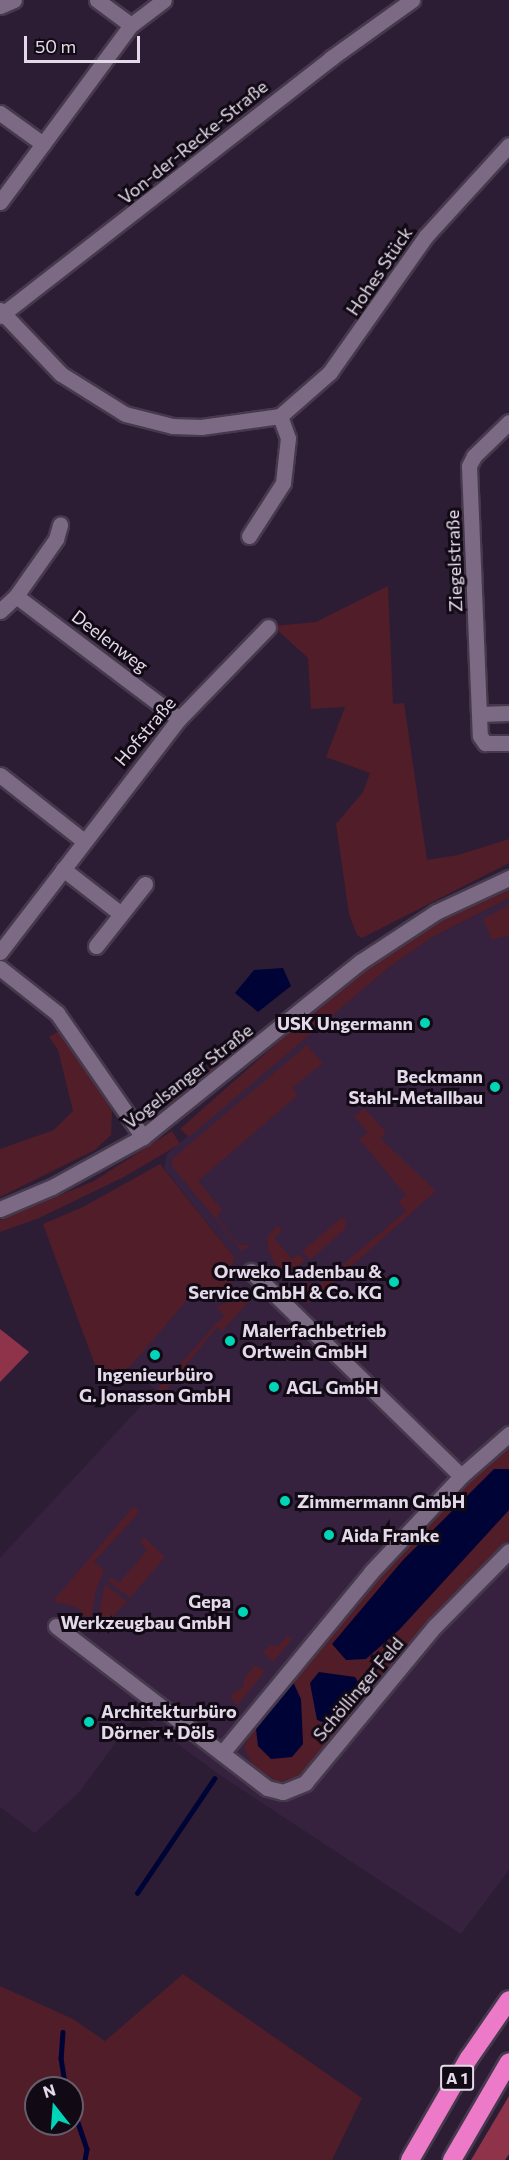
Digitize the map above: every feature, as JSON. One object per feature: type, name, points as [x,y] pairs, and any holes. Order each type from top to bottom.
[{"type":"highway","name":"A 1","points":[[410,2160],[470,2058],[509,2000]]},
{"type":"highway","name":"A 1","points":[[452,2160],[509,2062]]},
{"type":"street","points":[[0,6],[14,0]]},
{"type":"street","points":[[97,0],[131,25]]},
{"type":"street","points":[[0,202],[131,25],[164,0]]},
{"type":"street","name":"Von-der-Recke-Straße","points":[[1,313],[412,0]]},
{"type":"street","points":[[0,113],[44,144]]},
{"type":"street","name":"Hohes Stück","points":[[279,416],[323,381],[349,351],[426,236],[509,145]]},
{"type":"street","points":[[1,313],[61,374],[125,414],[172,426],[201,427],[279,416],[288,438],[283,483],[249,536]]},
{"type":"street","name":"Ziegelstraße","points":[[509,422],[474,456],[469,466],[482,740],[509,743]]},
{"type":"street","points":[[0,611],[16,596],[56,539],[60,525]]},
{"type":"street","name":"Deelenweg","points":[[16,596],[179,719]]},
{"type":"street","name":"Hofstraße","points":[[0,952],[179,719],[268,627]]},
{"type":"street","points":[[479,714],[509,712]]},
{"type":"street","points":[[0,775],[84,841]]},
{"type":"street","points":[[63,869],[121,914]]},
{"type":"street","name":"Vogelsanger Straße","points":[[0,1209],[52,1187],[143,1137],[360,962],[436,912],[509,878]]},
{"type":"street","points":[[96,946],[145,884]]},
{"type":"street","points":[[0,968],[57,1013],[143,1137]]},
{"type":"street","points":[[251,1271],[461,1476]]},
{"type":"street","points":[[222,1753],[371,1572],[461,1476],[509,1434]]},
{"type":"street","name":"Schöllinger Feld","points":[[56,1626],[267,1788],[283,1792],[305,1783],[435,1626],[509,1551]]},
{"type":"shaded area","points":[[388,586],[393,704],[404,703],[427,860],[458,855],[509,839],[509,863],[362,938],[357,935],[349,914],[336,824],[363,792],[370,773],[326,757],[345,707],[311,709],[308,658],[273,626],[316,622]]},
{"type":"shaded area","points":[[509,890],[509,898],[431,938],[387,969],[189,1137],[180,1129],[310,1014],[375,963],[459,910]]},
{"type":"shaded area","points":[[509,898],[509,1870],[461,1934],[220,1775],[137,1714],[79,1792],[35,1833],[0,1807],[0,1558],[156,1390],[129,1368],[165,1324],[192,1294],[231,1285],[228,1274],[235,1258],[164,1168],[167,1154],[387,969],[431,938]]},
{"type":"shaded area","points":[[509,905],[509,935],[492,940],[483,919]]},
{"type":"shaded area","points":[[283,968],[291,986],[258,1012],[235,993],[254,970]]},
{"type":"shaded area","points":[[59,1031],[112,1111],[111,1135],[95,1150],[0,1197],[0,1149],[54,1130],[73,1111],[58,1050],[49,1037]]},
{"type":"shaded area","points":[[260,1033],[182,1096],[167,1105],[162,1103]]},
{"type":"shaded area","points":[[307,1045],[323,1063],[292,1088],[298,1095],[198,1181],[222,1210],[216,1217],[239,1245],[251,1244],[242,1251],[172,1166],[172,1159]]},
{"type":"shaded area","points":[[364,1108],[386,1132],[381,1139],[436,1191],[309,1304],[302,1297],[306,1280],[314,1289],[406,1211],[398,1202],[406,1195],[359,1139],[368,1132],[354,1117]]},
{"type":"shaded area","points":[[172,1131],[180,1144],[124,1177],[39,1218],[0,1232],[0,1220],[94,1181]]},
{"type":"shaded area","points":[[160,1164],[235,1258],[228,1274],[234,1289],[207,1301],[192,1294],[129,1368],[99,1376],[43,1224],[83,1207]]},
{"type":"shaded area","points":[[341,1218],[346,1219],[345,1229],[310,1260],[302,1251]]},
{"type":"shaded area","points":[[278,1226],[282,1231],[274,1238],[292,1259],[299,1254],[305,1261],[281,1276],[268,1249],[267,1236]]},
{"type":"shaded area","points":[[245,1296],[252,1298],[222,1331],[217,1327],[162,1395],[157,1390],[224,1315],[216,1307]]},
{"type":"shaded area","points":[[0,1329],[29,1352],[0,1382]]},
{"type":"shaded area","points":[[509,1443],[509,1539],[405,1651],[301,1776],[279,1782],[254,1768],[244,1748],[251,1729],[394,1559]]},
{"type":"shaded area","points":[[494,1469],[509,1469],[509,1510],[399,1630],[366,1659],[346,1660],[332,1644],[403,1560]]},
{"type":"shaded area","points":[[134,1506],[139,1512],[94,1562],[104,1570],[96,1590],[89,1630],[86,1617],[76,1607],[53,1601]]},
{"type":"shaded area","points":[[144,1537],[165,1557],[130,1598],[108,1581],[111,1577],[119,1583],[147,1550],[140,1542]]},
{"type":"shaded area","points":[[105,1584],[127,1602],[100,1630],[96,1626]]},
{"type":"shaded area","points":[[287,1636],[292,1639],[273,1662],[263,1653],[271,1645],[278,1646]]},
{"type":"shaded area","points":[[255,1665],[265,1671],[237,1706],[230,1696],[243,1687],[244,1679]]},
{"type":"shaded area","points":[[319,1672],[355,1677],[362,1688],[334,1726],[317,1720],[310,1683]]},
{"type":"shaded area","points":[[293,1682],[301,1699],[303,1744],[292,1757],[271,1759],[258,1746],[256,1729]]},
{"type":"shaded area","points":[[183,1974],[362,2098],[332,2160],[0,2160],[0,1986],[73,2019],[105,2041]]},
{"type":"shaded area","points":[[509,2096],[509,2154],[505,2160],[471,2160]]},
{"type":"waterway","points":[[137,1893],[214,1779]]},
{"type":"waterway","points":[[63,2032],[61,2058],[64,2076]]},
{"type":"waterway","points":[[83,2136],[87,2149],[85,2160]]},
{"type":"place","name":"USK Ungermann","points":[[425,1023]]},
{"type":"place","name":"Beckmann Stahl-Metallbau","points":[[495,1087]]},
{"type":"place","name":"Orweko Ladenbau & Service GmbH & Co. KG","points":[[394,1282]]},
{"type":"place","name":"Malerfachbetrieb Ortwein GmbH","points":[[230,1341]]},
{"type":"place","name":"Ingenieurbüro G. Jonasson GmbH","points":[[155,1355]]},
{"type":"place","name":"AGL GmbH","points":[[274,1387]]},
{"type":"place","name":"Zimmermann GmbH","points":[[285,1501]]},
{"type":"place","name":"Aida Franke","points":[[329,1535]]},
{"type":"place","name":"Gepa Werkzeugbau GmbH","points":[[243,1612]]},
{"type":"place","name":"Architekturbüro Dörner + Döls","points":[[89,1722]]}]
